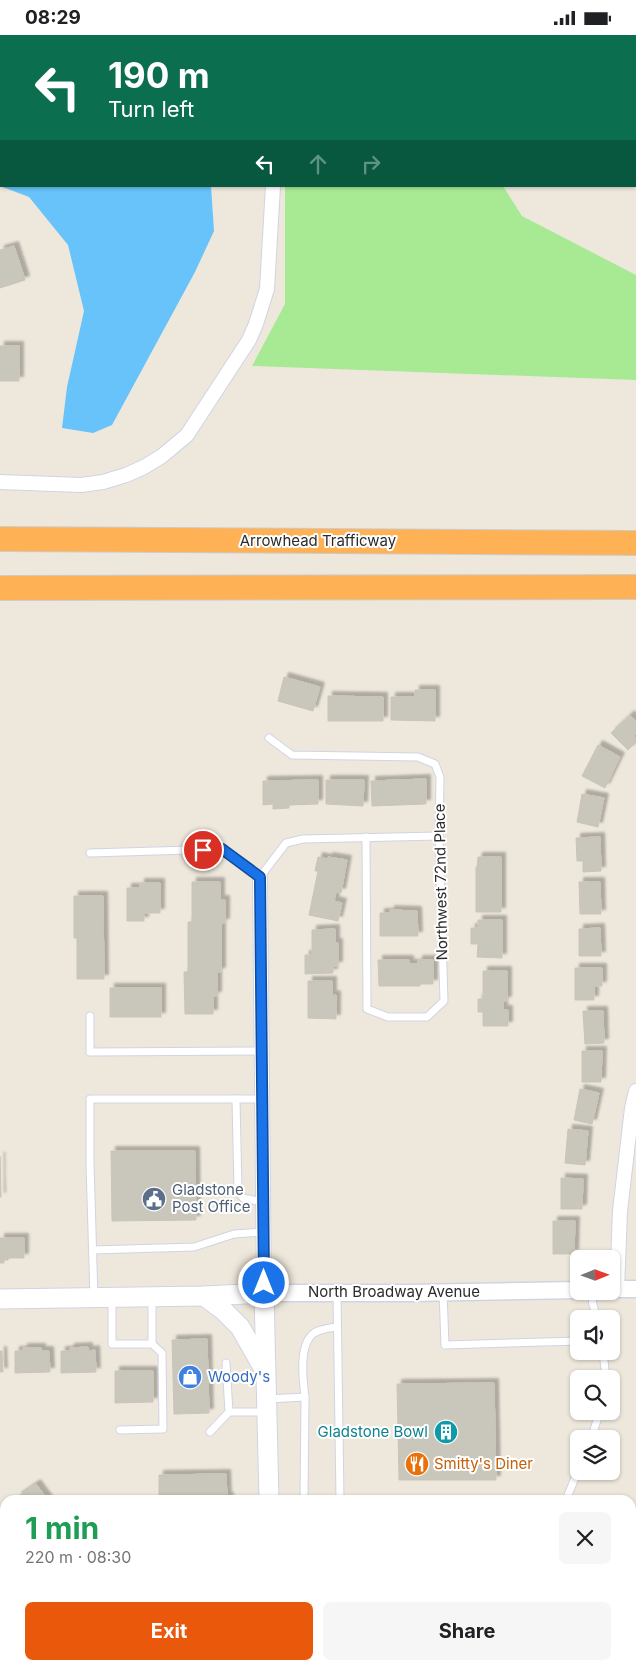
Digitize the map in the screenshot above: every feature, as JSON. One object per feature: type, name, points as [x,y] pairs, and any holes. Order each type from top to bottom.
[{"type":"highway","name":"Arrowhead Trafficway","points":[[0,539],[636,543]]},
{"type":"highway","points":[[0,588],[636,587]]},
{"type":"main road","name":"North Broadway Avenue","points":[[0,1299],[204,1296],[264,1293]]},
{"type":"main road","points":[[264,1293],[268,1495]]},
{"type":"main road","points":[[204,1296],[223,1310],[240,1327],[266,1373]]},
{"type":"street","points":[[0,482],[81,485],[103,482],[144,467],[162,456],[187,435],[249,340],[256,324],[267,289],[273,187]]},
{"type":"street","points":[[260,877],[264,1293]]},
{"type":"street","points":[[617,1250],[632,1108],[636,1091]]},
{"type":"street","points":[[620,1289],[636,1289]]},
{"type":"street","name":"North Broadway Avenue","points":[[264,1293],[570,1290]]},
{"type":"lane","name":"Northwest 72nd Place","points":[[268,737],[292,755],[418,757],[435,764],[440,777],[439,835],[444,1001],[427,1017],[388,1017],[367,1009],[366,837]]},
{"type":"lane","points":[[90,853],[222,849],[260,877],[286,843],[304,839],[439,835]]},
{"type":"lane","points":[[90,1016],[90,1052],[262,1051]]},
{"type":"lane","points":[[120,1430],[163,1429],[162,1353],[152,1344],[112,1344],[93,1250],[90,1099],[263,1099]]},
{"type":"lane","points":[[236,1099],[238,1190],[243,1198],[263,1202]]},
{"type":"lane","points":[[93,1250],[194,1247],[234,1234],[264,1233]]},
{"type":"lane","points":[[443,1292],[445,1345],[570,1341]]},
{"type":"lane","points":[[337,1293],[340,1495]]},
{"type":"lane","points":[[152,1297],[152,1344]]},
{"type":"lane","points":[[304,1495],[305,1397],[302,1372],[304,1349],[315,1333],[337,1327]]},
{"type":"lane","points":[[226,1363],[229,1412]]},
{"type":"lane","points":[[210,1432],[229,1412],[305,1397]]},
{"type":"lane","points":[[568,1495],[574,1480]]},
{"type":"green space","points":[[285,187],[504,187],[522,216],[636,275],[636,380],[252,366],[285,304]]},
{"type":"water","points":[[3,187],[211,187],[214,231],[195,272],[112,425],[93,433],[62,428],[67,387],[84,311],[68,245],[29,197]]},
{"type":"building","points":[[14,246],[25,280],[0,288],[0,250]]},
{"type":"building","points":[[0,346],[19,346],[19,381],[0,381]]},
{"type":"building","points":[[284,677],[320,687],[313,711],[278,701]]},
{"type":"building","points":[[415,690],[435,690],[435,721],[391,720],[391,697],[415,697]]},
{"type":"building","points":[[328,696],[383,697],[383,721],[328,721]]},
{"type":"building","points":[[630,715],[636,721],[636,734],[634,736],[636,742],[628,750],[611,733]]},
{"type":"building","points":[[598,745],[620,757],[605,788],[582,776]]},
{"type":"building","points":[[426,779],[426,804],[372,806],[371,781]]},
{"type":"building","points":[[318,780],[318,804],[289,805],[289,808],[273,809],[273,804],[263,805],[263,781]]},
{"type":"building","points":[[326,780],[364,780],[363,806],[326,804]]},
{"type":"building","points":[[582,794],[604,798],[598,827],[577,822]]},
{"type":"building","points":[[600,837],[601,871],[583,872],[583,861],[577,861],[576,838]]},
{"type":"building","points":[[318,857],[347,860],[341,893],[336,892],[334,901],[342,903],[338,921],[309,915],[318,871],[315,871]]},
{"type":"building","points":[[478,857],[501,857],[501,912],[476,912],[476,867]]},
{"type":"building","points":[[192,882],[220,882],[220,900],[225,900],[225,923],[221,923],[221,972],[217,972],[217,996],[213,996],[213,1014],[185,1014],[184,972],[188,972],[188,922],[192,922]]},
{"type":"building","points":[[579,882],[600,882],[601,914],[580,914]]},
{"type":"building","points":[[140,883],[160,883],[160,913],[144,913],[144,921],[127,921],[127,888],[140,888]]},
{"type":"building","points":[[74,896],[103,896],[104,979],[77,979],[77,938],[74,938]]},
{"type":"building","points":[[390,910],[417,911],[418,936],[380,936],[380,913],[390,913]]},
{"type":"building","points":[[478,920],[502,920],[502,958],[477,957],[478,944],[471,944],[471,928],[478,928]]},
{"type":"building","points":[[600,928],[601,956],[579,956],[579,929]]},
{"type":"building","points":[[335,929],[335,943],[338,943],[338,966],[333,966],[333,973],[305,974],[305,955],[312,955],[312,930]]},
{"type":"building","points":[[378,960],[409,960],[409,964],[418,964],[418,960],[433,960],[433,984],[420,984],[420,986],[379,986]]},
{"type":"building","points":[[575,968],[602,968],[602,986],[594,986],[594,1000],[575,1000]]},
{"type":"building","points":[[483,971],[507,971],[507,1001],[503,1001],[503,1010],[508,1010],[508,1026],[483,1026],[483,1012],[478,1012],[478,999],[483,999]]},
{"type":"building","points":[[308,981],[332,981],[332,996],[336,995],[336,1019],[308,1018]]},
{"type":"building","points":[[110,988],[161,988],[161,1017],[110,1017]]},
{"type":"building","points":[[583,1011],[603,1011],[604,1043],[585,1044]]},
{"type":"building","points":[[582,1051],[602,1051],[601,1082],[582,1082]]},
{"type":"building","points":[[580,1089],[599,1093],[592,1124],[574,1120]]},
{"type":"building","points":[[568,1129],[588,1131],[585,1165],[565,1163]]},
{"type":"building","points":[[111,1151],[195,1151],[196,1220],[112,1221]]},
{"type":"building","points":[[0,1156],[1,1197],[0,1197]]},
{"type":"building","points":[[561,1178],[583,1179],[582,1209],[561,1209]]},
{"type":"building","points":[[553,1221],[575,1221],[574,1250],[570,1250],[570,1254],[553,1254]]},
{"type":"building","points":[[0,1238],[24,1238],[24,1258],[8,1258],[8,1260],[4,1260],[4,1263],[0,1263]]},
{"type":"building","name":"Woody's","points":[[207,1339],[209,1413],[174,1414],[172,1340]]},
{"type":"building","points":[[88,1347],[88,1351],[95,1350],[96,1372],[61,1373],[61,1351],[69,1351],[70,1348]]},
{"type":"building","points":[[23,1348],[41,1348],[41,1351],[49,1351],[50,1372],[15,1373],[15,1351],[23,1351]]},
{"type":"building","points":[[0,1351],[2,1351],[3,1372],[0,1372]]},
{"type":"building","points":[[115,1371],[153,1371],[153,1402],[115,1403]]},
{"type":"building","name":"Gladstone Bowl","points":[[494,1383],[496,1480],[399,1480],[397,1384]]},
{"type":"building","points":[[226,1474],[227,1495],[159,1495],[159,1475]]},
{"type":"building","points":[[36,1484],[44,1495],[20,1495]]},
{"type":"place","name":"Gladstone Post Office","points":[[154,1199]]},
{"type":"place","name":"Woody's","points":[[190,1377]]},
{"type":"place","name":"Gladstone Bowl","points":[[446,1432]]},
{"type":"place","name":"Smitty's Diner","points":[[417,1464]]},
{"type":"route","points":[[203,850],[222,849],[260,877],[264,1283]]}]
